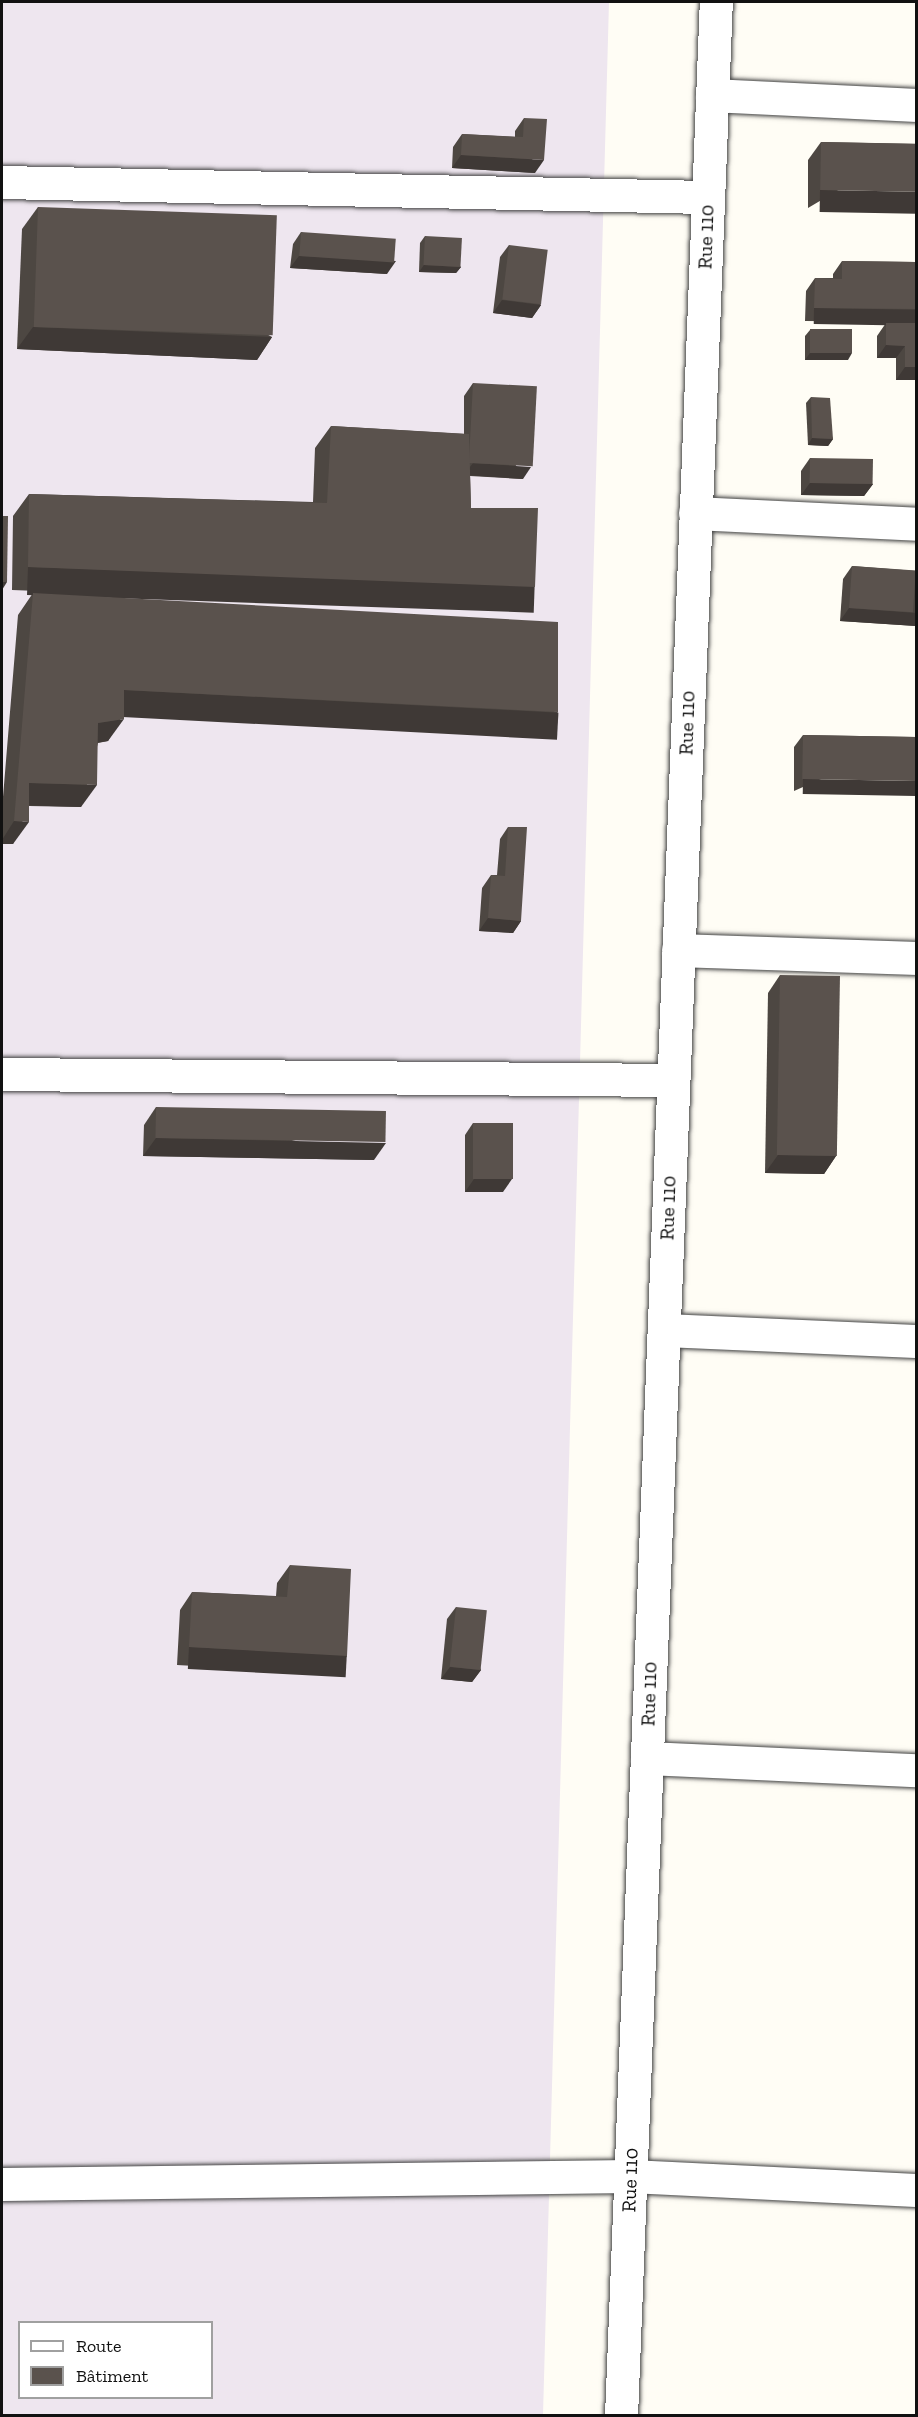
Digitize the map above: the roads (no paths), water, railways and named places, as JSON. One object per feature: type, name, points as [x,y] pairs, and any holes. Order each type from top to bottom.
[{"type":"street","name":"Rue 110","points":[[621,2415],[716,2]]},
{"type":"street","points":[[712,95],[916,105]]},
{"type":"street","points":[[2,182],[708,197]]},
{"type":"street","points":[[695,513],[916,524]]},
{"type":"street","points":[[678,950],[916,958]]},
{"type":"street","points":[[2,1074],[673,1080]]},
{"type":"street","points":[[664,1330],[916,1341]]},
{"type":"street","points":[[647,1758],[916,1770]]},
{"type":"street","points":[[2,2184],[630,2176],[916,2190]]}]
